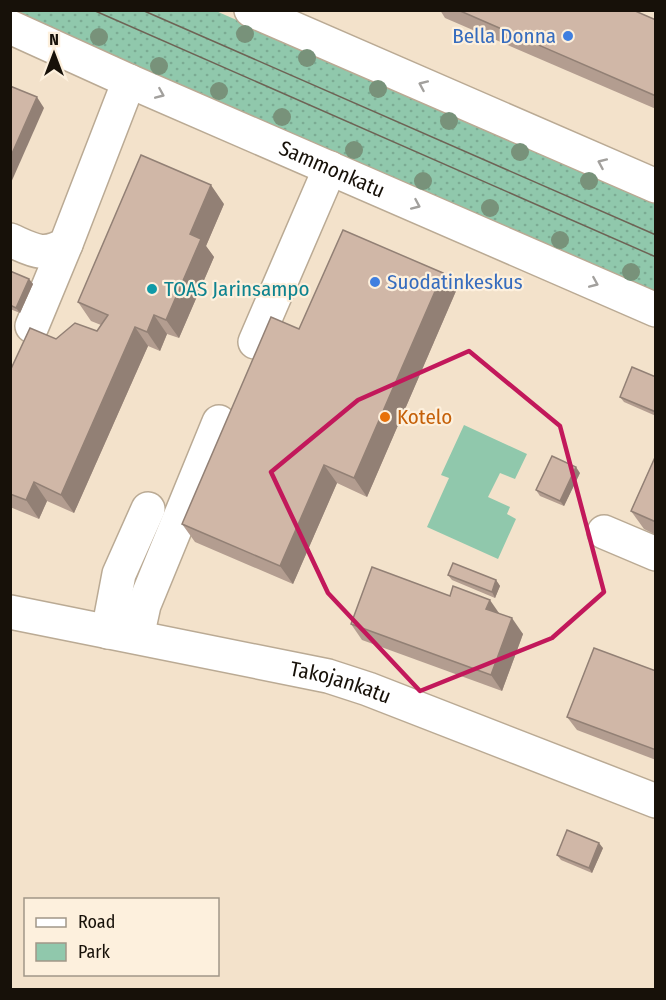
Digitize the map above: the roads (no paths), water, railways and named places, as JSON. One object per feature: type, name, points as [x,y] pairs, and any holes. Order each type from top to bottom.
[{"type":"main road","points":[[251,10],[656,186]]},
{"type":"main road","name":"Sammonkatu","points":[[10,27],[656,310]]},
{"type":"main road","points":[[32,326],[129,81]]},
{"type":"main road","points":[[255,342],[330,168]]},
{"type":"main road","points":[[10,240],[40,252],[55,250],[66,244]]},
{"type":"main road","points":[[123,634],[144,605],[219,422]]},
{"type":"main road","points":[[123,634],[119,574],[147,509]]},
{"type":"main road","points":[[604,532],[656,554]]},
{"type":"main road","name":"Takojankatu","points":[[10,612],[328,676],[368,688],[656,801]]},
{"type":"tram line","points":[[93,10],[656,257]]},
{"type":"tram line","points":[[142,10],[656,235]]},
{"type":"place","name":"Bella Donna","points":[[568,36]]},
{"type":"place","name":"Suodatinkeskus","points":[[375,282]]},
{"type":"place","name":"TOAS Jarinsampo","points":[[152,289]]},
{"type":"place","name":"Kotelo","points":[[385,417]]}]
